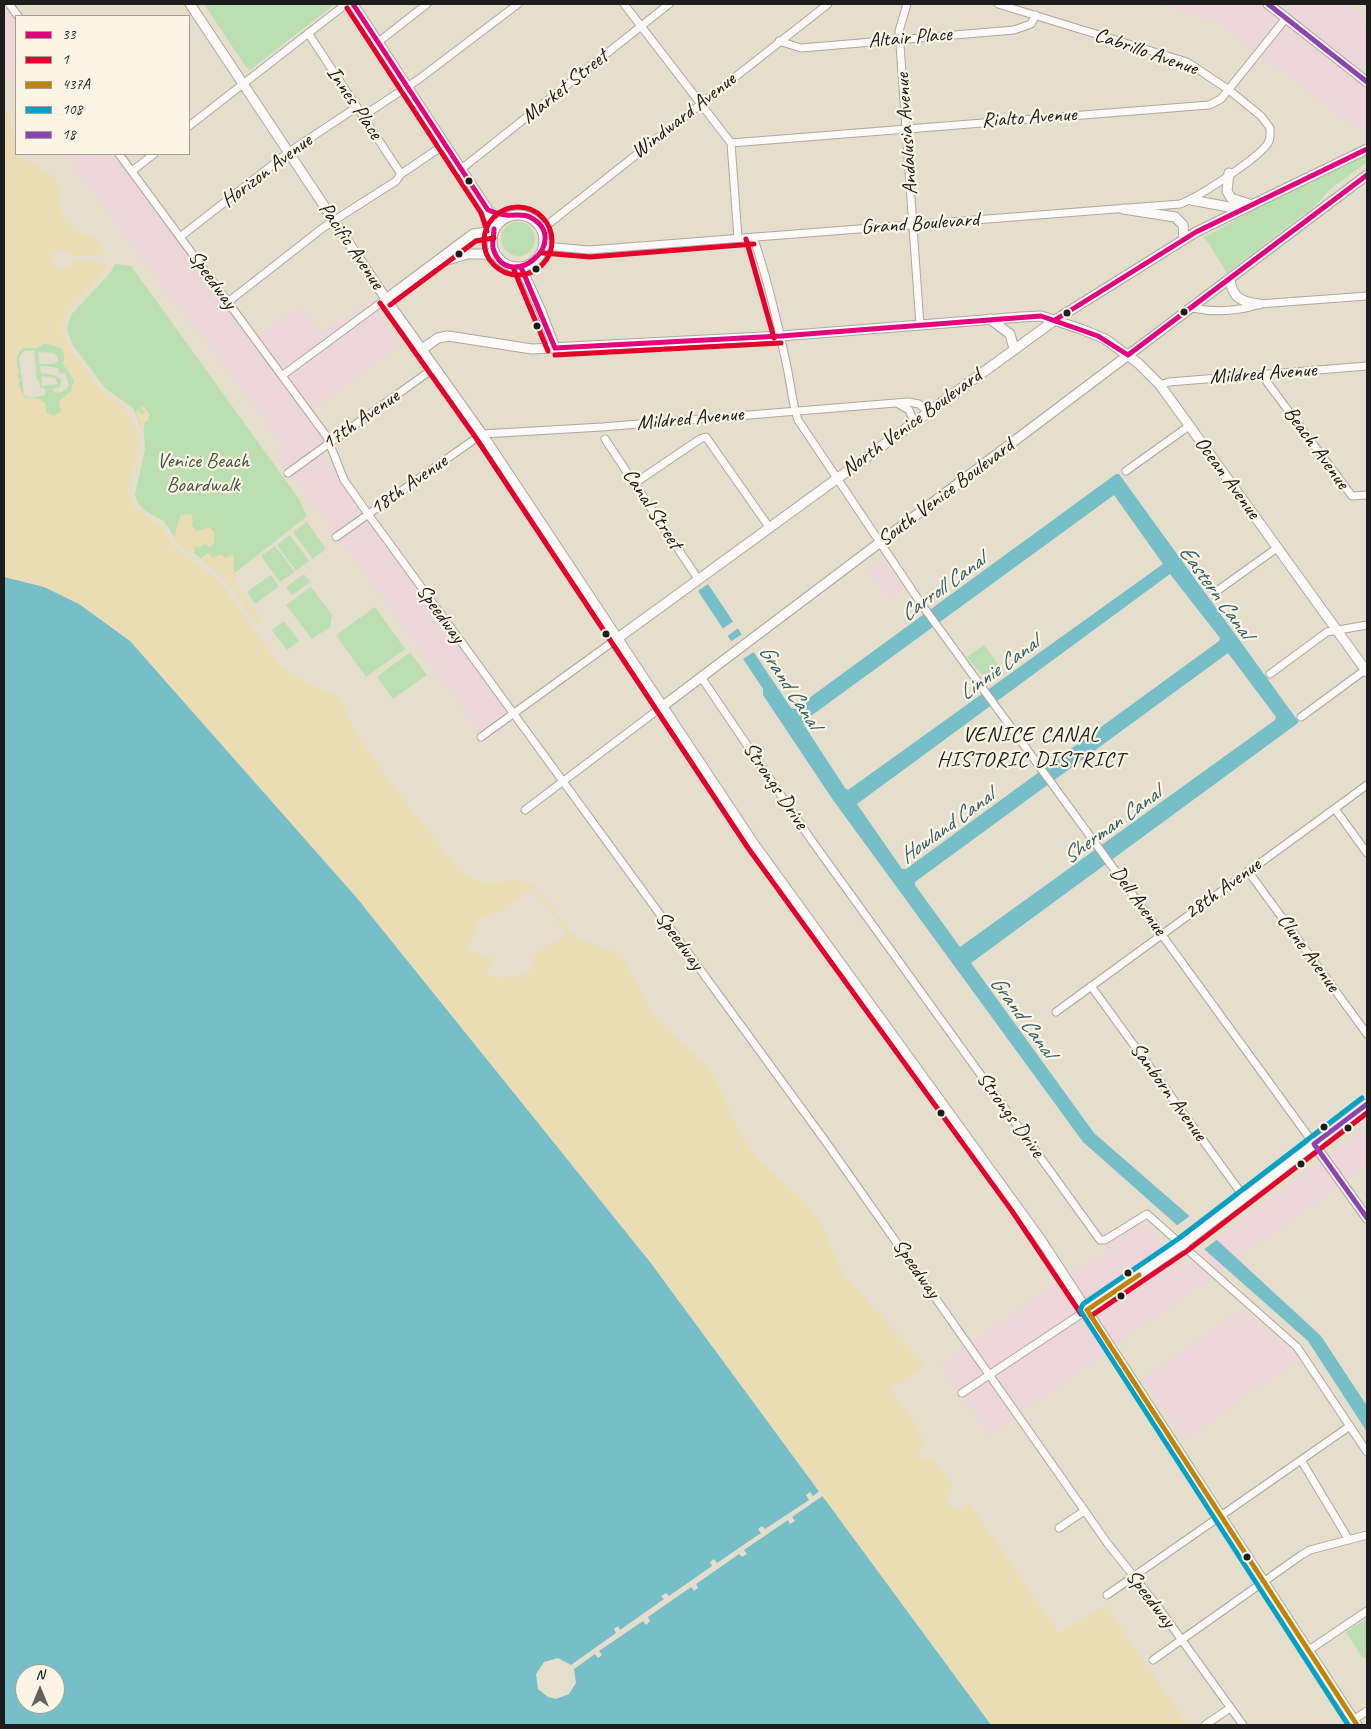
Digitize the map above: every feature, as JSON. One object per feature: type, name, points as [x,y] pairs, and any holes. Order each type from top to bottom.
[{"type":"main road","name":"Pacific Avenue","points":[[190,4],[386,300],[482,434],[754,844],[1018,1207],[1355,1722]]},
{"type":"main road","points":[[353,4],[406,88],[488,210],[494,230]]},
{"type":"main road","points":[[1268,4],[1367,82]]},
{"type":"main road","name":"North Venice Boulevard","points":[[618,638],[1055,320],[1184,239],[1249,204],[1367,149]]},
{"type":"main road","points":[[1229,173],[1227,191],[1231,198],[1249,204]]},
{"type":"main road","name":"South Venice Boulevard","points":[[663,706],[1367,175]]},
{"type":"main road","points":[[1191,200],[1240,209]]},
{"type":"main road","points":[[1123,209],[1175,217],[1183,225],[1184,239]]},
{"type":"main road","points":[[488,210],[511,216],[523,215],[530,217],[542,229],[544,246],[536,260],[521,267],[504,264],[495,254],[492,242],[494,230],[500,221],[511,216]]},
{"type":"main road","points":[[435,264],[438,259],[473,234],[494,230]]},
{"type":"main road","points":[[386,300],[435,264],[467,254],[495,254]]},
{"type":"main road","points":[[521,267],[555,348]]},
{"type":"main road","points":[[1230,279],[1232,290],[1239,299],[1259,304]]},
{"type":"main road","name":"Ocean Avenue","points":[[421,350],[438,338],[454,336],[525,349],[780,336],[1041,316],[1055,320],[1105,339],[1128,355],[1160,386],[1366,671]]},
{"type":"main road","points":[[990,319],[1010,334],[1014,349]]},
{"type":"main road","points":[[1087,1310],[1186,1242],[1367,1104]]},
{"type":"main road","points":[[1314,1144],[1367,1218]]},
{"type":"street","points":[[9,4],[17,15]]},
{"type":"street","points":[[190,125],[346,4]]},
{"type":"street","points":[[377,43],[427,4]]},
{"type":"street","points":[[363,116],[406,88],[518,4]]},
{"type":"street","points":[[624,4],[732,143],[738,238]]},
{"type":"street","name":"Market Street","points":[[460,170],[669,4]]},
{"type":"street","name":"Windward Avenue","points":[[542,229],[701,102],[828,4]]},
{"type":"street","name":"Andalusia Avenue","points":[[907,4],[900,25],[900,39],[920,325]]},
{"type":"street","name":"Cabrillo Avenue","points":[[998,4],[1187,62],[1229,90],[1261,116],[1270,128],[1271,135]]},
{"type":"street","name":"Altair Place","points":[[779,41],[801,48],[1024,28],[1031,24],[1036,16]]},
{"type":"street","name":"Rialto Avenue","points":[[732,143],[907,127],[1209,105],[1221,99],[1229,90],[1286,18]]},
{"type":"street","name":"Innes Place","points":[[308,33],[401,174]]},
{"type":"street","name":"Horizon Avenue","points":[[180,237],[288,152],[357,107]]},
{"type":"street","name":"Grand Boulevard","points":[[544,246],[572,250],[589,250],[1180,204],[1191,200],[1260,151],[1268,143],[1271,135]]},
{"type":"street","points":[[228,302],[334,221],[396,181],[401,174],[444,145]]},
{"type":"street","name":"Speedway","points":[[120,155],[327,437],[344,480],[368,514],[826,1142],[1084,1510],[1243,1725]]},
{"type":"street","points":[[132,171],[153,155]]},
{"type":"street","points":[[753,237],[780,336],[791,384],[794,410]]},
{"type":"street","points":[[1192,308],[1207,311],[1251,307],[1259,304],[1367,296]]},
{"type":"street","points":[[283,375],[386,300]]},
{"type":"street","name":"Mildred Avenue","points":[[1160,386],[1169,382],[1367,366]]},
{"type":"street","name":"17th Avenue","points":[[288,473],[434,368]]},
{"type":"street","name":"Beach Avenue","points":[[1265,374],[1267,382],[1352,496],[1367,495]]},
{"type":"street","name":"Mildred Avenue","points":[[482,434],[602,427],[794,410],[914,402],[928,412]]},
{"type":"street","points":[[897,403],[909,410],[914,422]]},
{"type":"street","name":"Dell Avenue","points":[[794,410],[837,479],[925,610],[1314,1144]]},
{"type":"street","points":[[1126,471],[1189,426]]},
{"type":"street","name":"18th Avenue","points":[[336,537],[482,434]]},
{"type":"street","points":[[635,483],[700,439],[706,437],[769,527]]},
{"type":"street","name":"Canal Street","points":[[605,439],[698,579]]},
{"type":"street","points":[[1214,593],[1278,548]]},
{"type":"street","points":[[1270,674],[1327,632],[1367,624]]},
{"type":"street","name":"North Venice Boulevard","points":[[481,736],[618,638]]},
{"type":"street","points":[[1301,717],[1366,671]]},
{"type":"street","name":"Strongs Drive","points":[[701,677],[812,841],[1100,1240],[1105,1240],[1147,1214],[1186,1242],[1297,1347],[1367,1452]]},
{"type":"street","name":"South Venice Boulevard","points":[[525,810],[663,706]]},
{"type":"street","name":"28th Avenue","points":[[1056,1012],[1367,785]]},
{"type":"street","points":[[1335,809],[1367,854]]},
{"type":"street","name":"Clune Avenue","points":[[1248,871],[1367,1034]]},
{"type":"street","name":"Sanborn Avenue","points":[[1091,986],[1244,1197]]},
{"type":"street","points":[[962,1393],[1087,1310]]},
{"type":"street","points":[[1107,1595],[1350,1426]]},
{"type":"street","points":[[1301,1460],[1349,1540]]},
{"type":"street","points":[[1059,1528],[1084,1510]]},
{"type":"street","points":[[1154,1660],[1310,1550],[1367,1535]]},
{"type":"street","points":[[1309,1650],[1367,1612]]},
{"type":"street","points":[[1205,1725],[1230,1708]]},
{"type":"street","points":[[1355,1722],[1367,1711]]},
{"type":"shaded area","points":[[4,4],[15,19],[15,88],[4,72]]},
{"type":"shaded area","points":[[1158,4],[1345,4],[1367,20],[1367,134],[1365,135],[1347,122],[1218,22]]},
{"type":"shaded area","points":[[65,155],[117,155],[253,341],[300,306],[322,333],[371,300],[399,346],[308,413],[326,438],[322,456],[513,721],[486,741],[292,475],[277,453],[283,447],[201,334],[191,325]]},
{"type":"shaded area","points":[[883,559],[904,589],[890,600],[867,570]]},
{"type":"shaded area","points":[[1367,1127],[1367,1166],[989,1436],[940,1365],[1059,1280],[1108,1251],[1104,1244],[1143,1218],[1181,1266]]},
{"type":"shaded area","points":[[1243,1308],[1300,1359],[1184,1440],[1143,1378]]},
{"type":"green space","points":[[204,4],[335,4],[250,70],[246,67]]},
{"type":"green space","points":[[1367,155],[1367,162],[1329,190],[1317,204],[1227,273],[1208,242],[1203,238],[1264,205]]},
{"type":"green space","points":[[518,222],[525,223],[530,227],[534,232],[534,246],[530,251],[525,255],[518,256],[511,255],[506,251],[502,246],[501,239],[502,232],[506,227],[511,223]]},
{"type":"green space","name":"Venice Beach Boardwalk","points":[[115,264],[131,266],[299,499],[307,516],[226,580],[198,556],[179,544],[164,521],[146,511],[137,502],[135,494],[145,450],[144,433],[133,408],[105,388],[72,344],[67,329],[71,315],[110,273]]},
{"type":"green space","points":[[45,343],[62,349],[65,356],[63,363],[74,380],[71,391],[60,401],[61,411],[54,416],[46,413],[45,403],[38,399],[25,398],[18,384],[20,381],[17,375],[19,372],[17,356],[20,350],[23,348],[37,348]],"holes":[[[34,350],[37,380],[39,380],[40,388],[45,388],[45,395],[31,398],[24,395],[19,358],[24,351]],[[39,352],[52,353],[57,356],[58,361],[54,364],[40,364]],[[40,367],[58,368],[59,374],[65,373],[69,386],[62,392],[55,393],[53,389],[60,387],[61,379],[54,375],[41,373]],[[41,376],[55,378],[58,384],[42,386]]]},
{"type":"green space","points":[[307,522],[326,549],[313,559],[293,532]]},
{"type":"green space","points":[[290,535],[309,561],[296,571],[277,545]]},
{"type":"green space","points":[[275,546],[295,572],[280,582],[261,556]]},
{"type":"green space","points":[[304,574],[310,582],[292,595],[286,587]]},
{"type":"green space","points":[[271,575],[279,586],[255,604],[247,592]]},
{"type":"green space","points":[[311,587],[332,615],[330,627],[312,639],[286,605]]},
{"type":"green space","points":[[375,607],[405,649],[366,677],[336,635]]},
{"type":"green space","points":[[284,621],[299,641],[287,650],[272,630]]},
{"type":"green space","points":[[984,645],[1004,672],[989,683],[967,657]]},
{"type":"green space","points":[[410,652],[427,675],[393,699],[377,677]]},
{"type":"green space","points":[[1367,1618],[1366,1658],[1362,1657],[1346,1632]]},
{"type":"sand","points":[[4,108],[10,118],[13,130],[15,155],[55,177],[59,189],[62,212],[67,223],[72,228],[100,243],[105,254],[72,256],[68,250],[55,250],[50,260],[56,269],[62,271],[69,268],[72,261],[107,263],[103,273],[67,311],[62,324],[62,332],[73,353],[101,390],[122,405],[137,431],[138,449],[128,492],[134,508],[160,525],[175,549],[217,579],[282,668],[310,685],[336,695],[344,705],[356,733],[396,790],[461,873],[477,881],[489,883],[519,880],[534,884],[569,931],[577,938],[616,953],[625,962],[655,1019],[701,1060],[714,1076],[741,1134],[756,1157],[810,1207],[821,1224],[844,1276],[926,1365],[891,1389],[919,1430],[917,1431],[925,1443],[919,1449],[918,1454],[922,1458],[933,1458],[954,1488],[947,1495],[947,1504],[960,1509],[969,1502],[1059,1634],[1105,1605],[1188,1725],[991,1725],[650,1262],[356,897],[130,641],[79,604],[44,587],[4,577]],"holes":[[[43,343],[51,343],[62,349],[65,356],[64,366],[74,380],[71,391],[59,401],[61,411],[54,416],[46,413],[45,403],[38,399],[25,398],[18,384],[20,381],[17,374],[19,372],[17,368],[17,353],[23,348],[37,348]],[[534,887],[567,934],[556,944],[554,941],[534,954],[535,960],[528,974],[522,972],[519,977],[492,978],[487,974],[492,960],[491,956],[482,957],[481,953],[474,953],[468,950],[477,929],[477,922],[489,913],[497,914]]]},
{"type":"sand","points":[[143,406],[150,415],[149,419],[144,423],[144,433],[136,412],[138,410],[142,415],[145,413],[141,408]]},
{"type":"sand","points":[[192,514],[193,523],[191,524],[195,530],[198,531],[209,527],[215,533],[214,543],[210,548],[205,544],[198,548],[195,546],[194,553],[180,546],[175,538],[181,515]]},
{"type":"sand","points":[[208,553],[213,558],[220,554],[225,558],[233,554],[235,584],[263,621],[257,625],[226,580],[201,558]]},
{"type":"water","points":[[1116,474],[1119,474],[1298,723],[971,963],[1094,1133],[1217,1240],[1321,1336],[1367,1406],[1367,1432],[1308,1341],[1083,1142],[833,800],[763,695],[763,689],[698,591],[708,584],[791,708],[794,709]],"holes":[[[1114,495],[1163,564],[848,790],[845,788],[804,725],[804,721]],[[1170,574],[1220,638],[1219,641],[906,869],[902,869],[857,804]],[[1228,653],[1276,717],[1275,720],[960,947],[915,885],[915,882]]]},
{"type":"water","points":[[4,577],[44,587],[79,604],[130,641],[356,897],[650,1262],[991,1725],[4,1725]]},
{"type":"pier","points":[[735,620],[740,627],[726,637],[721,630]]},
{"type":"pier","points":[[744,633],[771,673],[754,652],[743,659],[756,682],[730,642]]},
{"type":"pier","points":[[1191,1215],[1218,1239],[1202,1251],[1175,1227]]},
{"type":"pier","points":[[821,1490],[824,1495],[792,1517],[795,1521],[790,1524],[788,1520],[744,1550],[747,1554],[742,1557],[739,1554],[696,1584],[698,1588],[694,1591],[691,1587],[648,1617],[650,1621],[646,1625],[643,1621],[599,1651],[602,1655],[598,1658],[595,1654],[574,1669],[576,1683],[569,1694],[556,1699],[548,1697],[538,1689],[536,1674],[544,1662],[558,1658],[571,1665],[616,1633],[614,1629],[618,1626],[620,1630],[664,1599],[661,1596],[666,1593],[669,1596],[712,1566],[710,1562],[714,1559],[717,1563],[761,1533],[758,1529],[762,1526],[765,1529],[809,1500],[806,1495],[810,1492],[813,1496]]},
{"type":"transit line","name":"33","points":[[353,4],[488,210],[502,214],[530,217],[542,227],[545,239],[542,250],[534,260],[523,266],[511,267],[500,261],[493,248],[494,229]]},
{"type":"transit line","name":"18","points":[[1268,4],[1367,82]]},
{"type":"transit line","name":"1","points":[[347,8],[481,213],[487,231]]},
{"type":"transit line","name":"33","points":[[1055,320],[1196,232],[1367,149]]},
{"type":"transit line","name":"33","points":[[1128,355],[1367,175]]},
{"type":"transit line","name":"1","points":[[518,207],[531,210],[542,217],[549,228],[552,241],[549,254],[542,265],[531,272],[518,275],[505,272],[494,265],[487,254],[484,241],[487,228],[494,217],[505,210],[518,207]]},
{"type":"transit line","name":"1","points":[[390,305],[476,241],[494,238]]},
{"type":"transit line","name":"1","points":[[746,239],[774,338]]},
{"type":"transit line","name":"1","points":[[543,253],[590,257],[754,244]]},
{"type":"transit line","name":"33","points":[[521,267],[555,348]]},
{"type":"transit line","name":"1","points":[[514,270],[548,351]]},
{"type":"transit line","name":"1","points":[[380,303],[476,438],[748,848],[1012,1211],[1081,1314]]},
{"type":"transit line","name":"33","points":[[555,348],[781,336],[1041,316],[1098,336],[1128,355]]},
{"type":"transit line","name":"1","points":[[555,355],[781,343]]},
{"type":"transit line","name":"108","points":[[1348,1725],[1080,1310],[1083,1304],[1178,1239],[1362,1098]]},
{"type":"transit line","name":"18","points":[[1367,1104],[1314,1144],[1367,1218]]},
{"type":"transit line","name":"1","points":[[1091,1316],[1187,1251],[1367,1113]]},
{"type":"transit line","name":"437A","points":[[1087,1310],[1139,1275]]},
{"type":"transit line","name":"437A","points":[[1087,1310],[1357,1725]]},
{"type":"district","name":"VENICE CANAL HISTORIC DISTRICT","points":[[1031,748]]},
{"type":"water label","name":"Carroll Canal","points":[[943,588]]},
{"type":"water label","name":"Eastern Canal","points":[[1215,592]]},
{"type":"water label","name":"Linnie Canal","points":[[999,669]]},
{"type":"water label","name":"Grand Canal","points":[[789,687]]},
{"type":"water label","name":"Sherman Canal","points":[[1112,826]]},
{"type":"water label","name":"Howland Canal","points":[[947,827]]},
{"type":"water label","name":"Grand Canal","points":[[1022,1017]]}]
